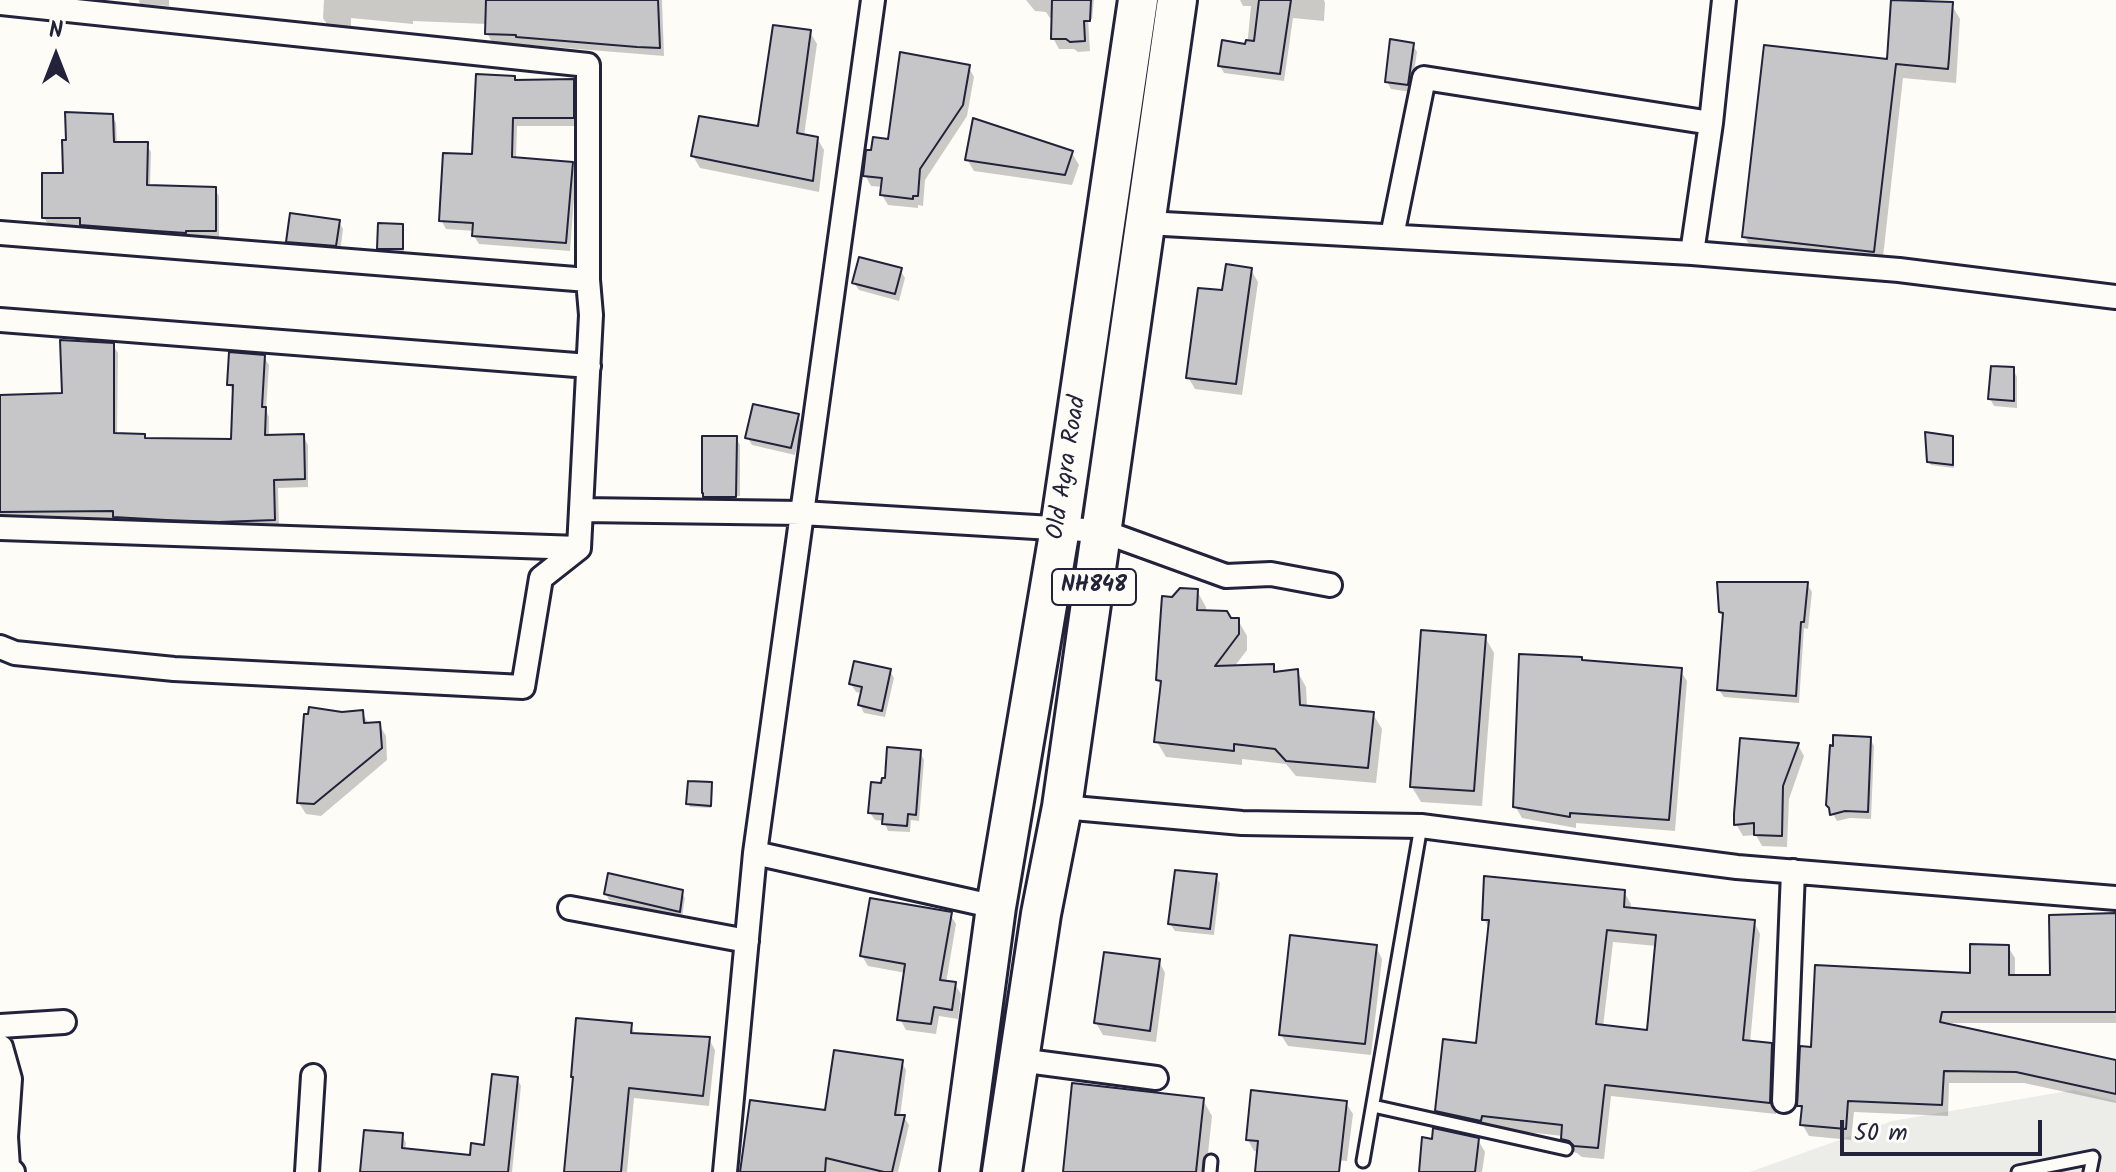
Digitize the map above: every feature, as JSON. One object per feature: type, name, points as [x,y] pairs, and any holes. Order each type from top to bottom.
[{"type":"highway","name":"Old Agra Road","points":[[960,1172],[996,907],[1060,528],[1138,0]]},
{"type":"highway","name":"NH848","points":[[1002,1172],[1041,914],[1062,807],[1177,0]]},
{"type":"highway","points":[[1014,799],[1062,807]]},
{"type":"street","points":[[725,1172],[755,853],[873,0]]},
{"type":"street","points":[[1692,253],[1711,123],[1724,0]]},
{"type":"street","points":[[0,3],[588,65],[588,280],[591,315],[579,548],[541,578],[523,687],[174,669],[15,653],[0,647]]},
{"type":"street","points":[[1392,236],[1424,78],[1711,123]]},
{"type":"street","points":[[1146,223],[1692,253],[1899,270],[2116,297]]},
{"type":"street","points":[[0,233],[588,280]]},
{"type":"street","points":[[0,320],[589,366]]},
{"type":"street","points":[[581,510],[802,513],[1102,531],[1226,576],[1271,574],[1330,585]]},
{"type":"street","points":[[0,528],[579,548]]},
{"type":"street","points":[[1062,807],[1242,823],[1421,826],[1737,867],[2116,898]]},
{"type":"street","points":[[755,853],[996,907]]},
{"type":"street","points":[[1784,1101],[1793,871]]},
{"type":"street","points":[[570,908],[747,941]]},
{"type":"street","points":[[13,1172],[8,1167],[6,1137],[10,1079],[1,1036],[64,1022]]},
{"type":"street","points":[[1019,1060],[1156,1078]]},
{"type":"street","points":[[307,1172],[313,1076]]},
{"type":"lane","points":[[1363,1161],[1421,826]]},
{"type":"lane","points":[[1373,1106],[1566,1149]]},
{"type":"lane","points":[[2018,1172],[2093,1157],[2090,1172]]},
{"type":"shaded area","points":[[2074,1090],[2116,1101],[2116,1172],[1750,1172],[1892,1121]]},
{"type":"building","points":[[486,0],[658,0],[660,48],[485,34]]},
{"type":"building","points":[[1052,0],[1091,0],[1090,21],[1084,21],[1085,41],[1051,39]]},
{"type":"building","points":[[1259,0],[1291,0],[1280,74],[1218,66],[1222,40],[1245,44],[1246,40],[1254,41]]},
{"type":"building","points":[[1891,0],[1953,2],[1948,69],[1896,64],[1874,252],[1742,237],[1764,45],[1887,59]]},
{"type":"building","points":[[773,25],[811,30],[797,133],[818,137],[813,181],[691,156],[699,116],[758,126]]},
{"type":"building","points":[[1390,39],[1414,43],[1408,85],[1385,82]]},
{"type":"building","points":[[900,52],[970,65],[963,105],[920,169],[918,196],[913,196],[913,199],[880,195],[882,178],[863,176],[866,150],[871,150],[873,137],[888,139]]},
{"type":"building","points":[[476,74],[515,76],[515,80],[574,79],[574,118],[513,118],[512,157],[573,162],[566,243],[472,236],[473,223],[439,221],[443,153],[472,154]]},
{"type":"building","points":[[65,112],[113,114],[114,142],[148,142],[147,185],[216,187],[216,231],[156,231],[80,225],[80,218],[42,218],[42,173],[63,173]]},
{"type":"building","points":[[973,118],[1073,151],[1065,175],[965,160]]},
{"type":"building","points":[[290,213],[340,220],[336,246],[286,242]]},
{"type":"building","points":[[378,223],[403,224],[403,249],[377,249]]},
{"type":"building","points":[[859,257],[902,268],[895,294],[852,283]]},
{"type":"building","points":[[1226,264],[1252,268],[1236,384],[1186,378],[1198,288],[1222,290]]},
{"type":"building","points":[[60,340],[114,343],[114,433],[145,434],[145,438],[231,439],[233,385],[227,385],[229,352],[265,355],[262,407],[266,407],[265,435],[304,434],[305,479],[274,480],[275,520],[166,520],[113,517],[113,511],[0,512],[0,395],[62,393]]},
{"type":"building","points":[[1991,366],[2014,367],[2014,401],[1988,399]]},
{"type":"building","points":[[753,404],[799,414],[791,448],[745,438]]},
{"type":"building","points":[[1925,432],[1953,436],[1953,465],[1927,462]]},
{"type":"building","points":[[702,436],[737,436],[736,497],[703,497]]},
{"type":"building","points":[[1717,582],[1808,582],[1804,622],[1801,622],[1796,696],[1717,690],[1723,613],[1719,612]]},
{"type":"building","points":[[1180,588],[1198,589],[1197,610],[1227,611],[1231,618],[1239,618],[1239,634],[1215,666],[1274,664],[1274,672],[1298,669],[1300,705],[1374,712],[1368,768],[1286,761],[1275,749],[1234,744],[1234,751],[1154,742],[1161,681],[1156,680],[1162,596],[1172,597]]},
{"type":"building","points":[[1421,630],[1486,635],[1474,791],[1410,787]]},
{"type":"building","points":[[1519,654],[1582,657],[1582,660],[1682,668],[1669,820],[1570,813],[1570,817],[1513,807]]},
{"type":"building","points":[[854,661],[891,669],[882,711],[858,705],[862,687],[849,684]]},
{"type":"building","points":[[309,707],[342,712],[363,710],[364,723],[380,722],[382,748],[314,804],[297,803],[304,714],[308,714]]},
{"type":"building","points":[[1833,735],[1871,737],[1868,812],[1845,811],[1830,815],[1826,805]]},
{"type":"building","points":[[1740,738],[1799,743],[1783,786],[1782,836],[1754,835],[1754,823],[1734,825]]},
{"type":"building","points":[[887,747],[921,750],[916,815],[908,814],[907,826],[882,824],[883,814],[868,813],[871,782],[881,783],[885,778]]},
{"type":"building","points":[[688,781],[712,782],[711,806],[686,804]]},
{"type":"building","points":[[1175,870],[1217,874],[1210,929],[1168,924]]},
{"type":"building","points":[[608,873],[683,890],[680,912],[604,894]]},
{"type":"building","points":[[1484,876],[1625,890],[1624,907],[1755,920],[1743,1040],[1772,1043],[1770,1103],[1605,1085],[1598,1148],[1574,1146],[1561,1139],[1562,1125],[1482,1116],[1481,1121],[1435,1111],[1443,1039],[1476,1043],[1489,920],[1482,920]],"holes":[[[1607,930],[1656,935],[1647,1030],[1596,1024]]]},
{"type":"building","points":[[870,898],[952,912],[940,980],[956,982],[952,1010],[934,1007],[931,1024],[897,1020],[905,964],[860,956]]},
{"type":"building","points":[[2116,913],[2116,1012],[1942,1012],[1940,1022],[2116,1060],[2116,1094],[2016,1072],[1944,1071],[1942,1105],[1848,1101],[1846,1129],[1800,1125],[1802,1106],[1797,1106],[1800,1046],[1811,1047],[1815,965],[1970,973],[1970,944],[2009,945],[2009,975],[2050,975],[2049,915]]},
{"type":"building","points":[[1290,935],[1377,945],[1365,1044],[1279,1035]]},
{"type":"building","points":[[1104,952],[1160,959],[1150,1031],[1094,1023]]},
{"type":"building","points":[[576,1018],[632,1023],[631,1033],[710,1037],[703,1096],[629,1088],[621,1172],[564,1172]]},
{"type":"building","points":[[834,1050],[903,1060],[895,1115],[905,1115],[892,1172],[826,1158],[825,1172],[740,1172],[750,1100],[825,1110]]},
{"type":"building","points":[[492,1074],[518,1077],[508,1172],[360,1172],[364,1130],[403,1133],[402,1148],[470,1155],[471,1143],[484,1145]]},
{"type":"building","points":[[1072,1083],[1204,1098],[1196,1172],[1063,1172]]},
{"type":"building","points":[[1251,1090],[1347,1101],[1339,1172],[1255,1172],[1258,1141],[1246,1140]]},
{"type":"building","points":[[1433,1128],[1479,1138],[1475,1172],[1419,1172],[1422,1137],[1432,1139]]}]
